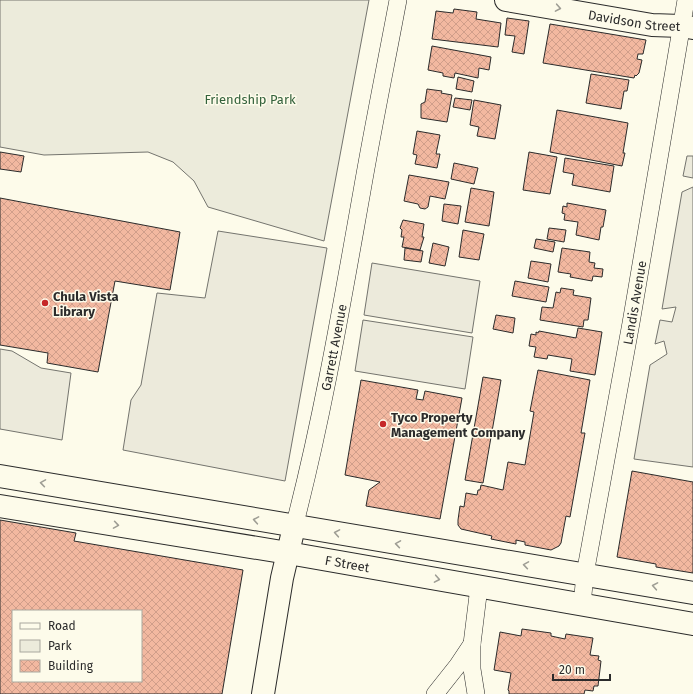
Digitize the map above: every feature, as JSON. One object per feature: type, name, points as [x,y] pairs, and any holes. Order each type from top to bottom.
[{"type":"main road","name":"Davidson Street","points":[[506,0],[652,25],[687,27]]},
{"type":"main road","name":"F Street","points":[[0,476],[294,527],[693,593]]},
{"type":"main road","name":"F Street","points":[[0,506],[288,553],[693,624]]},
{"type":"main road","name":"Garrett Avenue","points":[[263,694],[282,578],[294,527]]},
{"type":"street","name":"Garrett Avenue","points":[[294,527],[304,490],[336,339],[369,148],[398,0]]},
{"type":"street","name":"Landis Avenue","points":[[582,605],[585,574],[687,27],[686,0]]},
{"type":"street","points":[[476,694],[472,669],[472,644],[479,587]]},
{"type":"street","points":[[435,694],[458,665],[472,644]]},
{"type":"green space","name":"Friendship Park","points":[[0,0],[369,0],[324,241],[208,207],[194,181],[173,162],[148,152],[44,155],[0,147]]},
{"type":"shaded area","points":[[687,156],[693,156],[693,178],[683,176]]},
{"type":"shaded area","points":[[693,187],[693,467],[634,459],[650,365],[667,354],[664,341],[655,344],[660,320],[672,322],[676,307],[662,309],[682,192]]},
{"type":"shaded area","points":[[218,231],[327,248],[285,481],[123,450],[131,400],[141,385],[157,293],[205,298]]},
{"type":"shaded area","points":[[372,263],[480,281],[472,333],[364,315]]},
{"type":"shaded area","points":[[363,320],[473,337],[465,389],[355,371]]},
{"type":"shaded area","points":[[0,349],[12,351],[41,368],[71,373],[62,440],[0,429]]},
{"type":"building","points":[[454,9],[477,12],[476,19],[501,23],[498,47],[432,39],[436,11],[453,13]]},
{"type":"building","points":[[507,18],[529,21],[524,54],[512,52],[515,36],[505,35]]},
{"type":"building","points":[[550,24],[646,40],[643,54],[638,54],[637,59],[642,60],[639,73],[636,76],[635,75],[634,78],[543,63]]},
{"type":"building","points":[[432,46],[491,57],[489,70],[479,68],[478,78],[455,73],[454,78],[443,76],[443,73],[428,70]]},
{"type":"building","points":[[591,74],[629,80],[627,91],[624,91],[621,109],[586,103]]},
{"type":"building","points":[[458,77],[474,81],[472,92],[456,89]]},
{"type":"building","points":[[427,89],[442,91],[441,93],[452,95],[447,122],[421,118],[421,104],[425,102]]},
{"type":"building","points":[[455,98],[472,100],[470,110],[453,107]]},
{"type":"building","points":[[474,100],[501,105],[495,139],[477,136],[479,127],[470,125]]},
{"type":"building","points":[[557,110],[628,123],[622,166],[550,152]]},
{"type":"building","points":[[417,131],[440,135],[436,154],[440,154],[437,168],[415,164],[417,155],[413,154]]},
{"type":"building","points":[[0,152],[24,156],[21,172],[0,169]]},
{"type":"building","points":[[529,152],[557,157],[550,194],[523,190]]},
{"type":"building","points":[[565,158],[614,166],[610,192],[572,185],[574,174],[563,172]]},
{"type":"building","points":[[454,163],[478,168],[474,184],[451,179]]},
{"type":"building","points":[[409,175],[449,182],[445,199],[430,196],[428,207],[425,209],[420,208],[418,204],[404,201]]},
{"type":"building","points":[[471,188],[494,192],[489,226],[465,222]]},
{"type":"building","points":[[0,198],[180,232],[170,290],[115,281],[98,372],[47,363],[48,353],[0,345]]},
{"type":"building","points":[[567,203],[606,210],[599,240],[576,235],[578,222],[564,220],[565,214],[562,213],[563,206],[567,207]]},
{"type":"building","points":[[444,204],[461,206],[458,224],[442,221]]},
{"type":"building","points":[[403,220],[424,224],[422,237],[424,237],[420,250],[402,247],[404,237],[401,237],[402,230],[400,228]]},
{"type":"building","points":[[549,228],[566,230],[564,242],[547,239]]},
{"type":"building","points":[[463,230],[484,234],[479,260],[459,257]]},
{"type":"building","points":[[536,239],[555,242],[553,252],[534,248]]},
{"type":"building","points":[[433,243],[449,247],[445,266],[429,263]]},
{"type":"building","points":[[405,248],[423,251],[421,262],[404,260]]},
{"type":"building","points":[[562,248],[590,252],[589,262],[595,263],[594,268],[603,269],[602,277],[593,276],[592,281],[570,277],[571,274],[558,272]]},
{"type":"building","points":[[531,261],[551,264],[548,282],[528,278]]},
{"type":"building","points":[[515,281],[549,287],[546,302],[512,296]]},
{"type":"building","points":[[561,288],[574,290],[573,295],[591,298],[588,320],[584,320],[583,327],[540,320],[542,307],[553,308],[556,292],[560,293]]},
{"type":"building","points":[[496,315],[515,318],[513,333],[493,329]]},
{"type":"building","points":[[578,328],[602,332],[595,375],[570,371],[572,359],[548,355],[547,359],[534,357],[536,347],[529,346],[531,334],[536,335],[536,332],[538,333],[539,331],[576,338]]},
{"type":"building","points":[[538,370],[590,380],[581,433],[585,433],[570,517],[566,516],[561,543],[559,546],[551,550],[525,545],[525,542],[516,540],[516,544],[491,539],[492,536],[461,529],[458,525],[460,506],[464,507],[466,493],[477,495],[481,485],[503,490],[508,462],[525,465],[534,412],[530,411]]},
{"type":"building","points":[[483,377],[501,380],[483,483],[465,480]]},
{"type":"building","points":[[361,380],[418,390],[416,399],[423,400],[425,391],[462,398],[440,519],[366,506],[369,490],[380,482],[345,475]]},
{"type":"building","points":[[632,471],[693,482],[693,573],[656,567],[656,564],[617,557]]},
{"type":"building","points":[[0,520],[76,533],[74,541],[243,570],[222,694],[0,694]]},
{"type":"building","points":[[522,629],[551,633],[551,636],[565,639],[566,634],[593,638],[590,655],[599,656],[598,660],[601,661],[598,686],[594,686],[593,691],[585,690],[584,694],[509,694],[508,690],[511,673],[494,670],[500,632],[521,636]]},
{"type":"place","name":"Chula Vista Library","points":[[45,303]]},
{"type":"place","name":"Tyco Property Management Company","points":[[383,424]]}]
